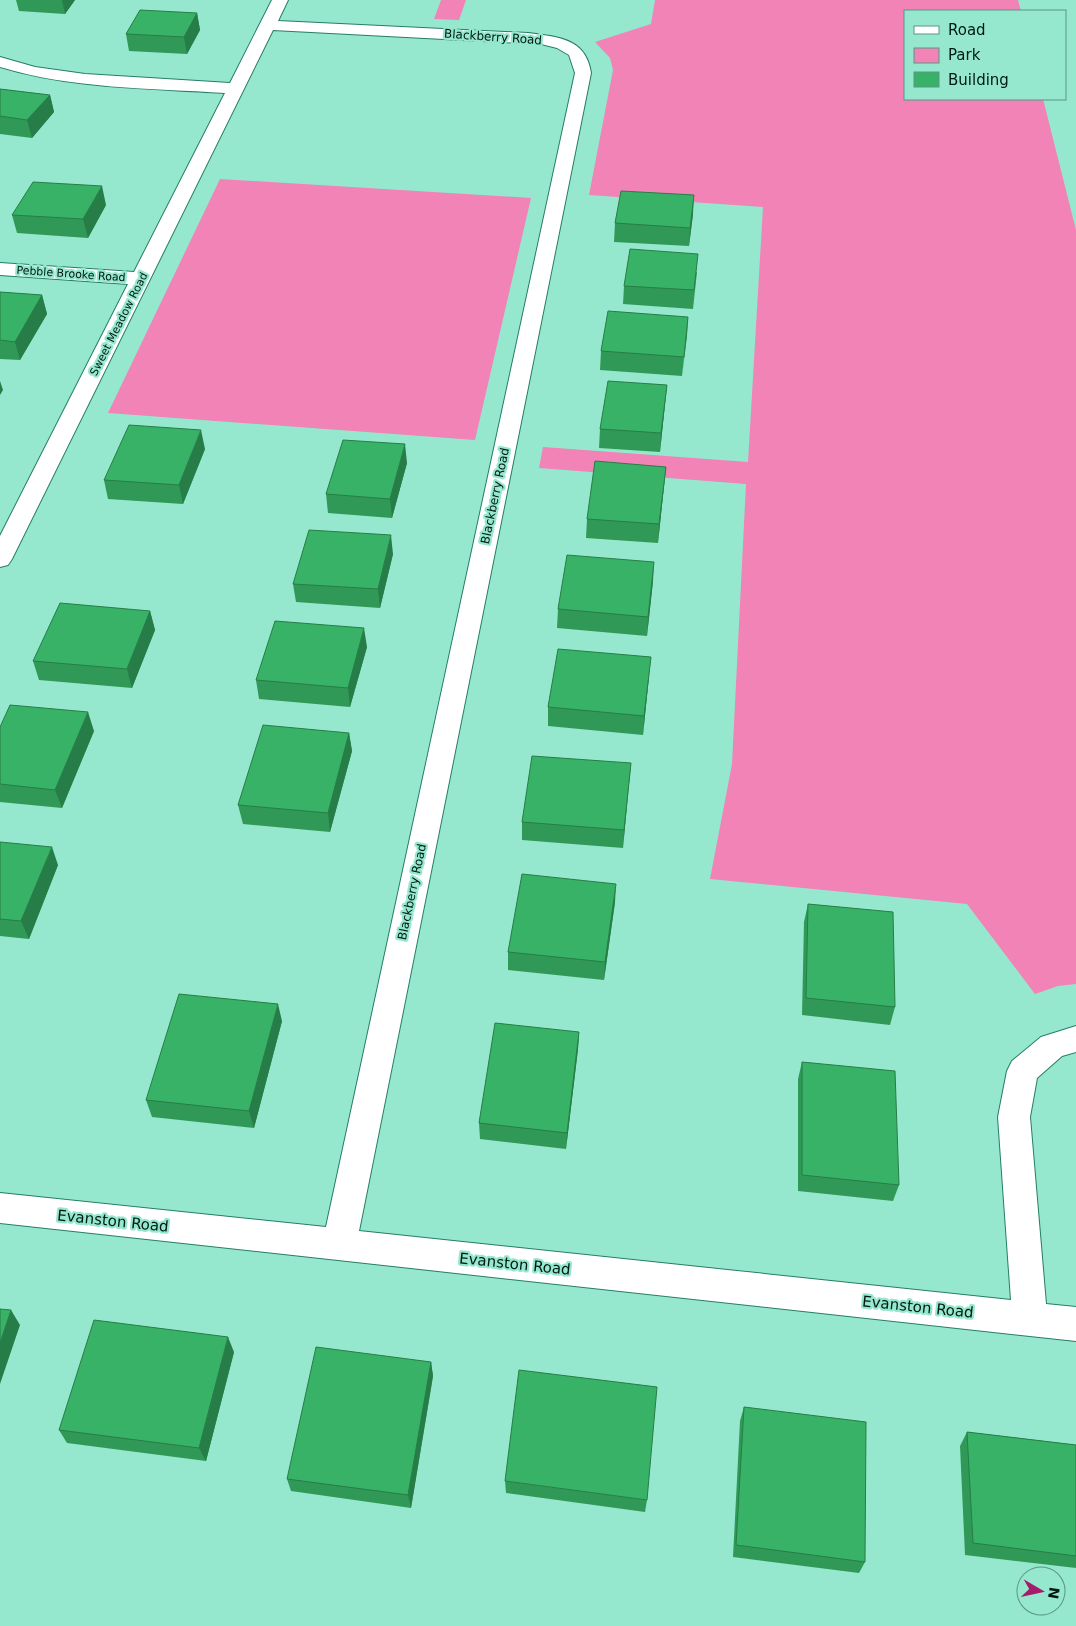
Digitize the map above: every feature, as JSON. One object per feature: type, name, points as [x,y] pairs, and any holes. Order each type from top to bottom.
[{"type":"street","name":"Sweet Meadow Road","points":[[0,559],[142,279],[280,0]]},
{"type":"street","name":"Blackberry Road","points":[[268,25],[528,38],[551,41],[570,48],[579,57],[583,73],[339,1245]]},
{"type":"street","points":[[0,62],[33,72],[85,79],[235,88]]},
{"type":"street","name":"Pebble Brooke Road","points":[[0,269],[142,279]]},
{"type":"street","points":[[1030,1319],[1014,1117],[1024,1071],[1052,1046],[1076,1039]]},
{"type":"street","name":"Evanston Road","points":[[0,1208],[1076,1324]]},
{"type":"green space","points":[[441,0],[466,0],[459,20],[434,19]]},
{"type":"green space","points":[[655,0],[1018,0],[1021,10],[904,10],[904,100],[1043,100],[1076,230],[1076,984],[1058,986],[1035,994],[967,904],[710,879],[732,764],[746,484],[539,468],[543,447],[748,462],[763,207],[589,195],[613,70],[610,58],[595,42],[651,24]]},
{"type":"green space","points":[[220,179],[531,198],[475,440],[108,413]]},
{"type":"building","points":[[140,10],[197,13],[184,37],[126,34]]},
{"type":"building","points":[[0,89],[50,95],[27,120],[0,116]]},
{"type":"building","points":[[33,182],[102,186],[83,219],[12,215]]},
{"type":"building","points":[[621,191],[694,195],[690,228],[615,223]]},
{"type":"building","points":[[630,249],[698,254],[694,290],[624,286]]},
{"type":"building","points":[[0,292],[42,295],[15,342],[0,340]]},
{"type":"building","points":[[608,311],[688,317],[684,357],[601,351]]},
{"type":"building","points":[[608,381],[667,385],[661,433],[600,429]]},
{"type":"building","points":[[129,425],[201,430],[179,485],[104,480]]},
{"type":"building","points":[[343,440],[405,444],[390,499],[326,494]]},
{"type":"building","points":[[595,461],[666,467],[659,524],[587,519]]},
{"type":"building","points":[[309,530],[391,535],[378,589],[293,584]]},
{"type":"building","points":[[567,555],[654,562],[648,617],[558,609]]},
{"type":"building","points":[[60,603],[150,611],[127,669],[33,661]]},
{"type":"building","points":[[275,621],[364,628],[348,688],[256,680]]},
{"type":"building","points":[[558,649],[651,657],[644,716],[548,707]]},
{"type":"building","points":[[10,705],[88,712],[55,790],[0,784],[0,727]]},
{"type":"building","points":[[263,725],[349,733],[328,813],[238,805]]},
{"type":"building","points":[[532,756],[631,763],[624,830],[522,822]]},
{"type":"building","points":[[0,842],[52,847],[21,921],[0,919]]},
{"type":"building","points":[[522,874],[616,884],[605,962],[508,952]]},
{"type":"building","points":[[808,904],[893,912],[895,1007],[806,998]]},
{"type":"building","points":[[179,994],[278,1004],[249,1111],[146,1100]]},
{"type":"building","points":[[495,1023],[579,1032],[567,1133],[479,1123]]},
{"type":"building","points":[[802,1062],[895,1071],[899,1185],[802,1175]]},
{"type":"building","points":[[0,1309],[11,1310],[0,1343]]},
{"type":"building","points":[[94,1320],[228,1337],[199,1448],[59,1430]]},
{"type":"building","points":[[316,1347],[431,1362],[408,1495],[287,1479]]},
{"type":"building","points":[[519,1370],[657,1387],[647,1500],[505,1481]]},
{"type":"building","points":[[744,1407],[866,1422],[865,1562],[736,1545]]},
{"type":"building","points":[[967,1432],[1076,1445],[1076,1556],[973,1543]]}]
